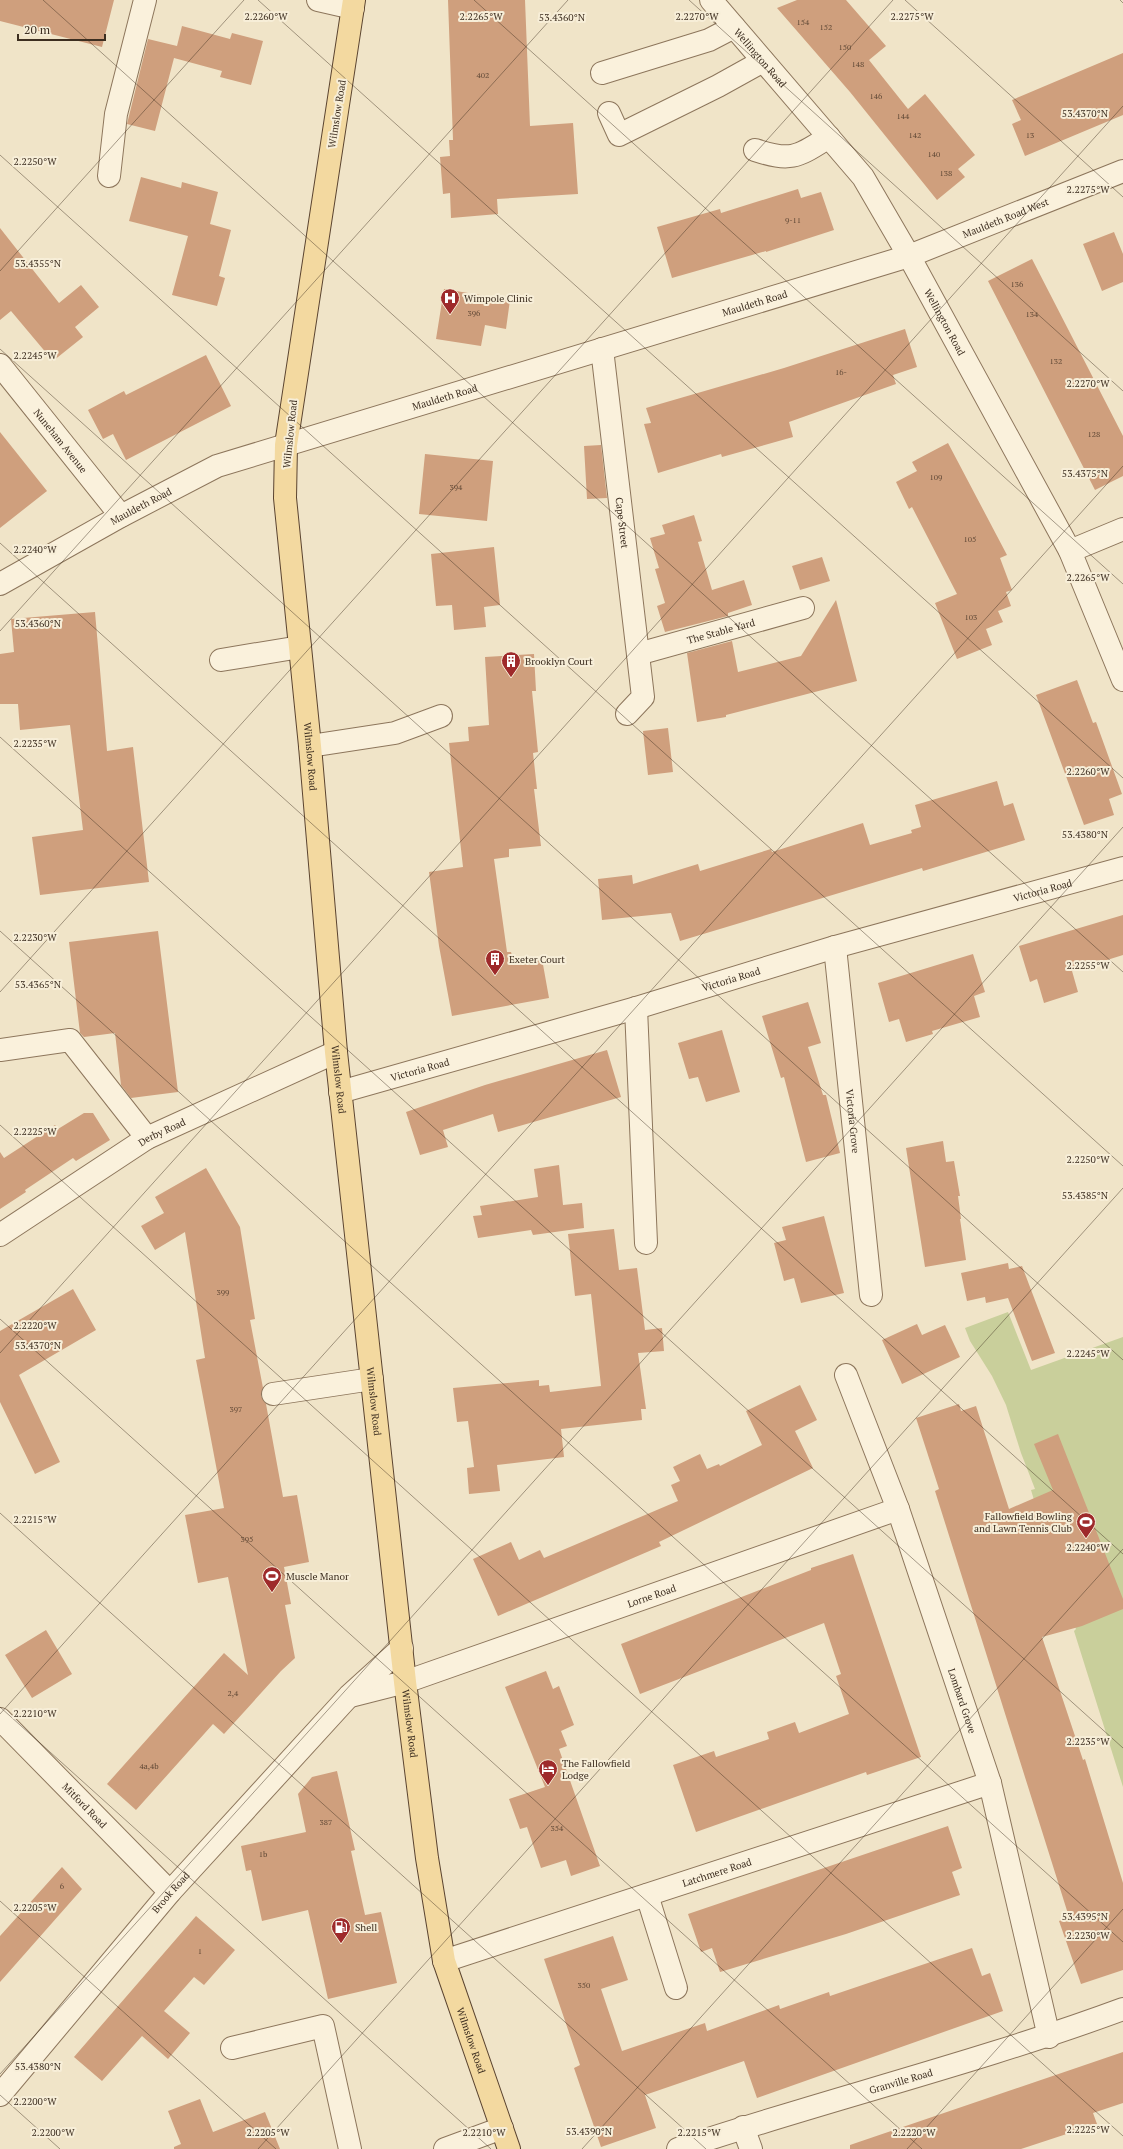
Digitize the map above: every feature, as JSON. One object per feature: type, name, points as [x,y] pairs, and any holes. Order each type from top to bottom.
[{"type":"main road","name":"Wilmslow Road","points":[[354,4],[286,444],[285,498],[310,746],[340,1092],[405,1682],[427,1858],[444,1961],[509,2149]]},
{"type":"street","points":[[109,176],[116,114],[145,0]]},
{"type":"street","points":[[318,0],[354,4]]},
{"type":"street","name":"Wellington Road","points":[[711,0],[863,177],[909,256],[1070,552],[1123,680]]},
{"type":"street","points":[[602,73],[709,40],[734,27]]},
{"type":"street","points":[[609,113],[618,135],[718,86],[762,61]]},
{"type":"street","points":[[755,150],[778,157],[800,155],[829,137]]},
{"type":"street","name":"Mauldeth Road West","points":[[909,256],[1123,170]]},
{"type":"street","name":"Mauldeth Road","points":[[0,584],[121,516],[217,466],[909,256]]},
{"type":"street","name":"Cape Street","points":[[602,349],[643,697],[627,714]]},
{"type":"street","name":"Nuneham Avenue","points":[[0,365],[121,516]]},
{"type":"street","points":[[1070,552],[1123,529]]},
{"type":"street","name":"The Stable Yard","points":[[638,654],[803,608]]},
{"type":"street","points":[[221,660],[300,647]]},
{"type":"street","points":[[310,746],[395,733],[441,716]]},
{"type":"street","name":"Victoria Road","points":[[340,1092],[636,1008],[835,947],[1123,868]]},
{"type":"street","name":"Victoria Grove","points":[[835,947],[871,1295]]},
{"type":"street","points":[[636,1008],[646,1243]]},
{"type":"street","points":[[0,1050],[70,1040],[148,1138]]},
{"type":"street","name":"Derby Road","points":[[0,1235],[148,1138],[336,1052]]},
{"type":"street","name":"Lombard Grove","points":[[846,1374],[898,1509],[990,1783],[1050,2037]]},
{"type":"street","points":[[273,1394],[372,1379]]},
{"type":"street","name":"Lorne Road","points":[[405,1682],[898,1509]]},
{"type":"street","name":"Brook Road","points":[[0,2095],[170,1892],[349,1696],[402,1648]]},
{"type":"street","points":[[349,1696],[405,1682]]},
{"type":"street","name":"Mitford Road","points":[[0,1718],[170,1892]]},
{"type":"street","name":"Latchmere Road","points":[[444,1961],[990,1783]]},
{"type":"street","points":[[647,1895],[676,1988]]},
{"type":"street","name":"Granville Road","points":[[678,2149],[743,2127],[1050,2037],[1123,2010]]},
{"type":"street","points":[[232,2048],[324,2026],[350,2149]]},
{"type":"street","points":[[743,2127],[751,2149]]},
{"type":"street","points":[[445,2149],[502,2128]]},
{"type":"green space","name":"Fallowfield Bowling and Lawn Tennis Club","points":[[1008,1312],[1031,1370],[1123,1337],[1123,1787],[1074,1631],[1076,1629],[1066,1606],[1031,1490],[1035,1489],[1021,1453],[1006,1405],[992,1376],[970,1341],[965,1328]]},
{"type":"building","points":[[0,0],[114,0],[102,47],[0,21]]},
{"type":"building","points":[[448,0],[525,0],[530,126],[573,123],[578,194],[497,199],[498,214],[451,218],[450,193],[443,194],[440,157],[450,156],[449,140],[453,140]]},
{"type":"building","points":[[797,0],[846,0],[886,46],[869,60],[908,109],[925,94],[975,155],[958,169],[965,177],[937,200],[850,92],[777,8]]},
{"type":"building","points":[[182,26],[230,39],[232,33],[263,41],[251,85],[220,77],[222,71],[174,58],[155,131],[127,124],[148,39],[177,46]]},
{"type":"building","points":[[1123,53],[1123,115],[1025,156],[1012,124],[1021,120],[1012,100]]},
{"type":"building","points":[[141,177],[181,188],[182,182],[218,192],[210,224],[231,230],[219,276],[225,278],[217,306],[172,295],[188,236],[129,221]]},
{"type":"building","points":[[798,189],[801,198],[821,192],[834,230],[766,252],[672,278],[657,227],[720,209],[721,213]]},
{"type":"building","points":[[0,228],[59,303],[81,285],[99,307],[75,327],[83,337],[53,361],[11,311],[0,320]]},
{"type":"building","points":[[1114,232],[1123,254],[1123,282],[1102,291],[1083,244]]},
{"type":"building","points":[[1032,259],[1123,436],[1123,476],[1095,490],[988,281]]},
{"type":"building","points":[[444,289],[510,300],[506,329],[485,325],[481,346],[436,339]]},
{"type":"building","points":[[905,329],[917,367],[893,375],[896,384],[789,422],[793,437],[722,457],[721,454],[658,473],[644,424],[651,423],[646,408],[784,368]]},
{"type":"building","points":[[206,355],[231,406],[126,460],[113,434],[103,439],[88,410],[124,391],[126,395]]},
{"type":"building","points":[[0,432],[47,491],[0,528]]},
{"type":"building","points":[[948,443],[1007,555],[1000,558],[1012,590],[1006,592],[1011,606],[998,611],[1003,622],[986,629],[992,645],[957,659],[935,603],[957,594],[912,507],[909,509],[896,482],[917,471],[912,462]]},
{"type":"building","points":[[601,445],[607,498],[587,499],[584,446]]},
{"type":"building","points":[[425,454],[493,461],[487,521],[419,514]]},
{"type":"building","points":[[694,515],[702,541],[698,542],[712,590],[744,580],[752,605],[728,613],[728,616],[665,632],[657,606],[665,603],[655,569],[659,568],[650,538],[665,534],[662,525]]},
{"type":"building","points":[[494,547],[500,605],[484,607],[486,627],[454,630],[452,605],[436,606],[431,554]]},
{"type":"building","points":[[822,557],[830,581],[800,590],[792,566]]},
{"type":"building","points":[[836,600],[857,681],[726,715],[726,717],[697,722],[687,653],[732,641],[738,672],[801,656]]},
{"type":"building","points":[[95,612],[107,751],[133,747],[149,882],[40,895],[32,837],[83,830],[70,725],[20,730],[18,704],[0,704],[0,654],[14,652],[11,619]]},
{"type":"building","points":[[534,654],[536,691],[532,691],[538,752],[533,753],[537,789],[534,789],[541,846],[509,849],[509,857],[494,859],[507,952],[511,952],[514,964],[542,959],[549,998],[452,1016],[439,946],[429,872],[463,867],[449,743],[469,741],[468,727],[489,725],[485,657]]},
{"type":"building","points":[[1077,680],[1093,723],[1096,722],[1122,794],[1109,799],[1114,815],[1084,825],[1036,695]]},
{"type":"building","points":[[668,728],[673,772],[648,775],[643,731]]},
{"type":"building","points":[[997,781],[1004,806],[1013,803],[1025,840],[923,871],[922,868],[680,941],[671,913],[602,920],[598,879],[632,875],[633,884],[698,864],[700,871],[771,849],[772,852],[863,823],[870,845],[912,833],[911,830],[921,827],[915,805]]},
{"type":"building","points":[[1123,915],[1123,955],[1072,971],[1078,992],[1044,1003],[1037,979],[1030,982],[1019,946]]},
{"type":"building","points":[[158,931],[178,1092],[131,1098],[121,1085],[115,1033],[84,1037],[80,1033],[69,942]]},
{"type":"building","points":[[973,954],[985,992],[974,996],[980,1017],[932,1031],[933,1034],[906,1042],[899,1019],[889,1022],[878,983]]},
{"type":"building","points":[[808,1002],[821,1043],[808,1047],[823,1095],[826,1095],[840,1153],[806,1162],[784,1077],[781,1078],[762,1016]]},
{"type":"building","points":[[722,1030],[740,1092],[706,1102],[698,1077],[689,1079],[678,1043]]},
{"type":"building","points":[[607,1050],[621,1097],[498,1132],[493,1114],[443,1130],[448,1147],[420,1155],[406,1112],[485,1085]]},
{"type":"building","points":[[84,1113],[93,1113],[110,1140],[76,1161],[73,1158],[25,1190],[26,1192],[0,1209],[0,1152],[4,1158],[55,1125],[58,1129]]},
{"type":"building","points":[[943,1141],[946,1162],[954,1161],[960,1196],[958,1196],[960,1219],[966,1260],[925,1267],[906,1148]]},
{"type":"building","points":[[559,1165],[563,1205],[582,1203],[584,1228],[533,1235],[531,1230],[478,1238],[473,1216],[482,1215],[480,1206],[538,1197],[534,1169]]},
{"type":"building","points":[[206,1168],[240,1227],[255,1319],[250,1320],[263,1388],[261,1396],[266,1404],[283,1497],[297,1495],[309,1562],[284,1567],[291,1604],[285,1605],[295,1658],[281,1671],[224,1734],[213,1724],[136,1810],[107,1784],[224,1653],[248,1675],[228,1577],[198,1583],[185,1515],[224,1508],[196,1360],[205,1358],[185,1232],[155,1250],[141,1226],[164,1213],[155,1197]]},
{"type":"building","points":[[824,1216],[844,1293],[801,1303],[794,1278],[784,1281],[774,1243],[786,1240],[782,1227]]},
{"type":"building","points":[[614,1229],[619,1270],[637,1268],[645,1330],[662,1328],[664,1351],[638,1353],[646,1409],[641,1409],[642,1420],[561,1429],[564,1457],[497,1465],[500,1491],[469,1494],[467,1468],[474,1467],[468,1421],[457,1422],[453,1388],[539,1380],[539,1386],[549,1385],[550,1392],[601,1386],[591,1294],[575,1296],[568,1234]]},
{"type":"building","points":[[1008,1263],[1009,1269],[1022,1266],[1055,1353],[1032,1361],[1008,1298],[986,1303],[985,1297],[967,1301],[961,1273]]},
{"type":"building","points":[[73,1289],[96,1330],[19,1375],[60,1462],[35,1474],[0,1402],[0,1331]]},
{"type":"building","points":[[917,1324],[922,1335],[945,1325],[960,1357],[902,1384],[882,1340]]},
{"type":"building","points":[[800,1385],[817,1420],[795,1431],[813,1468],[659,1542],[661,1546],[498,1616],[473,1559],[511,1542],[519,1560],[540,1550],[544,1558],[678,1501],[671,1485],[680,1481],[673,1467],[700,1454],[707,1469],[719,1464],[720,1466],[762,1445],[746,1411]]},
{"type":"building","points":[[959,1404],[961,1411],[976,1406],[1009,1509],[1053,1490],[1034,1444],[1058,1434],[1123,1599],[1123,1609],[1082,1626],[1042,1637],[1083,1760],[1085,1759],[1123,1883],[1123,1970],[1081,1984],[1059,1921],[1069,1917],[935,1491],[939,1489],[916,1418]]},
{"type":"building","points":[[853,1554],[921,1757],[867,1775],[866,1772],[696,1832],[673,1765],[714,1751],[716,1757],[769,1739],[767,1732],[795,1722],[799,1733],[849,1714],[836,1676],[841,1674],[824,1623],[640,1694],[621,1644],[811,1570],[811,1568]]},
{"type":"building","points":[[46,1630],[72,1674],[32,1698],[5,1655]]},
{"type":"building","points":[[546,1671],[553,1689],[559,1686],[574,1725],[561,1731],[567,1746],[559,1749],[600,1866],[571,1876],[566,1860],[541,1868],[527,1827],[520,1829],[509,1799],[545,1787],[505,1687]]},
{"type":"building","points":[[337,1771],[355,1850],[351,1851],[365,1915],[381,1912],[397,1983],[328,1999],[308,1910],[262,1921],[251,1870],[246,1871],[241,1846],[306,1832],[298,1794],[312,1777]]},
{"type":"building","points":[[948,1826],[962,1868],[952,1872],[960,1895],[846,1934],[720,1972],[712,1948],[701,1952],[688,1914]]},
{"type":"building","points":[[62,1867],[82,1889],[0,1982],[0,1936]]},
{"type":"building","points":[[196,1916],[235,1950],[204,1985],[194,1977],[164,2011],[190,2033],[168,2059],[142,2036],[102,2081],[74,2057]]},
{"type":"building","points":[[613,1936],[628,1980],[601,1989],[622,2051],[705,2023],[707,2031],[779,2005],[780,2009],[829,1992],[830,1996],[972,1948],[982,1976],[990,1973],[1003,2011],[757,2098],[744,2061],[645,2095],[656,2128],[601,2147],[574,2068],[580,2065],[544,1959]]},
{"type":"building","points":[[1123,2052],[1123,2103],[1093,2113],[1097,2124],[1021,2149],[850,2149],[850,2145]]},
{"type":"building","points":[[200,2099],[213,2132],[265,2112],[280,2149],[174,2149],[174,2147],[181,2144],[168,2111]]},
{"type":"place","name":"Wimpole Clinic","points":[[450,315]]},
{"type":"place","name":"Brooklyn Court","points":[[511,678]]},
{"type":"place","name":"Exeter Court","points":[[495,976]]},
{"type":"place","name":"Fallowfield Bowling and Lawn Tennis Club","points":[[1086,1539]]},
{"type":"place","name":"Muscle Manor","points":[[272,1593]]},
{"type":"place","name":"The Fallowfield Lodge","points":[[548,1786]]},
{"type":"place","name":"Shell","points":[[341,1944]]}]
